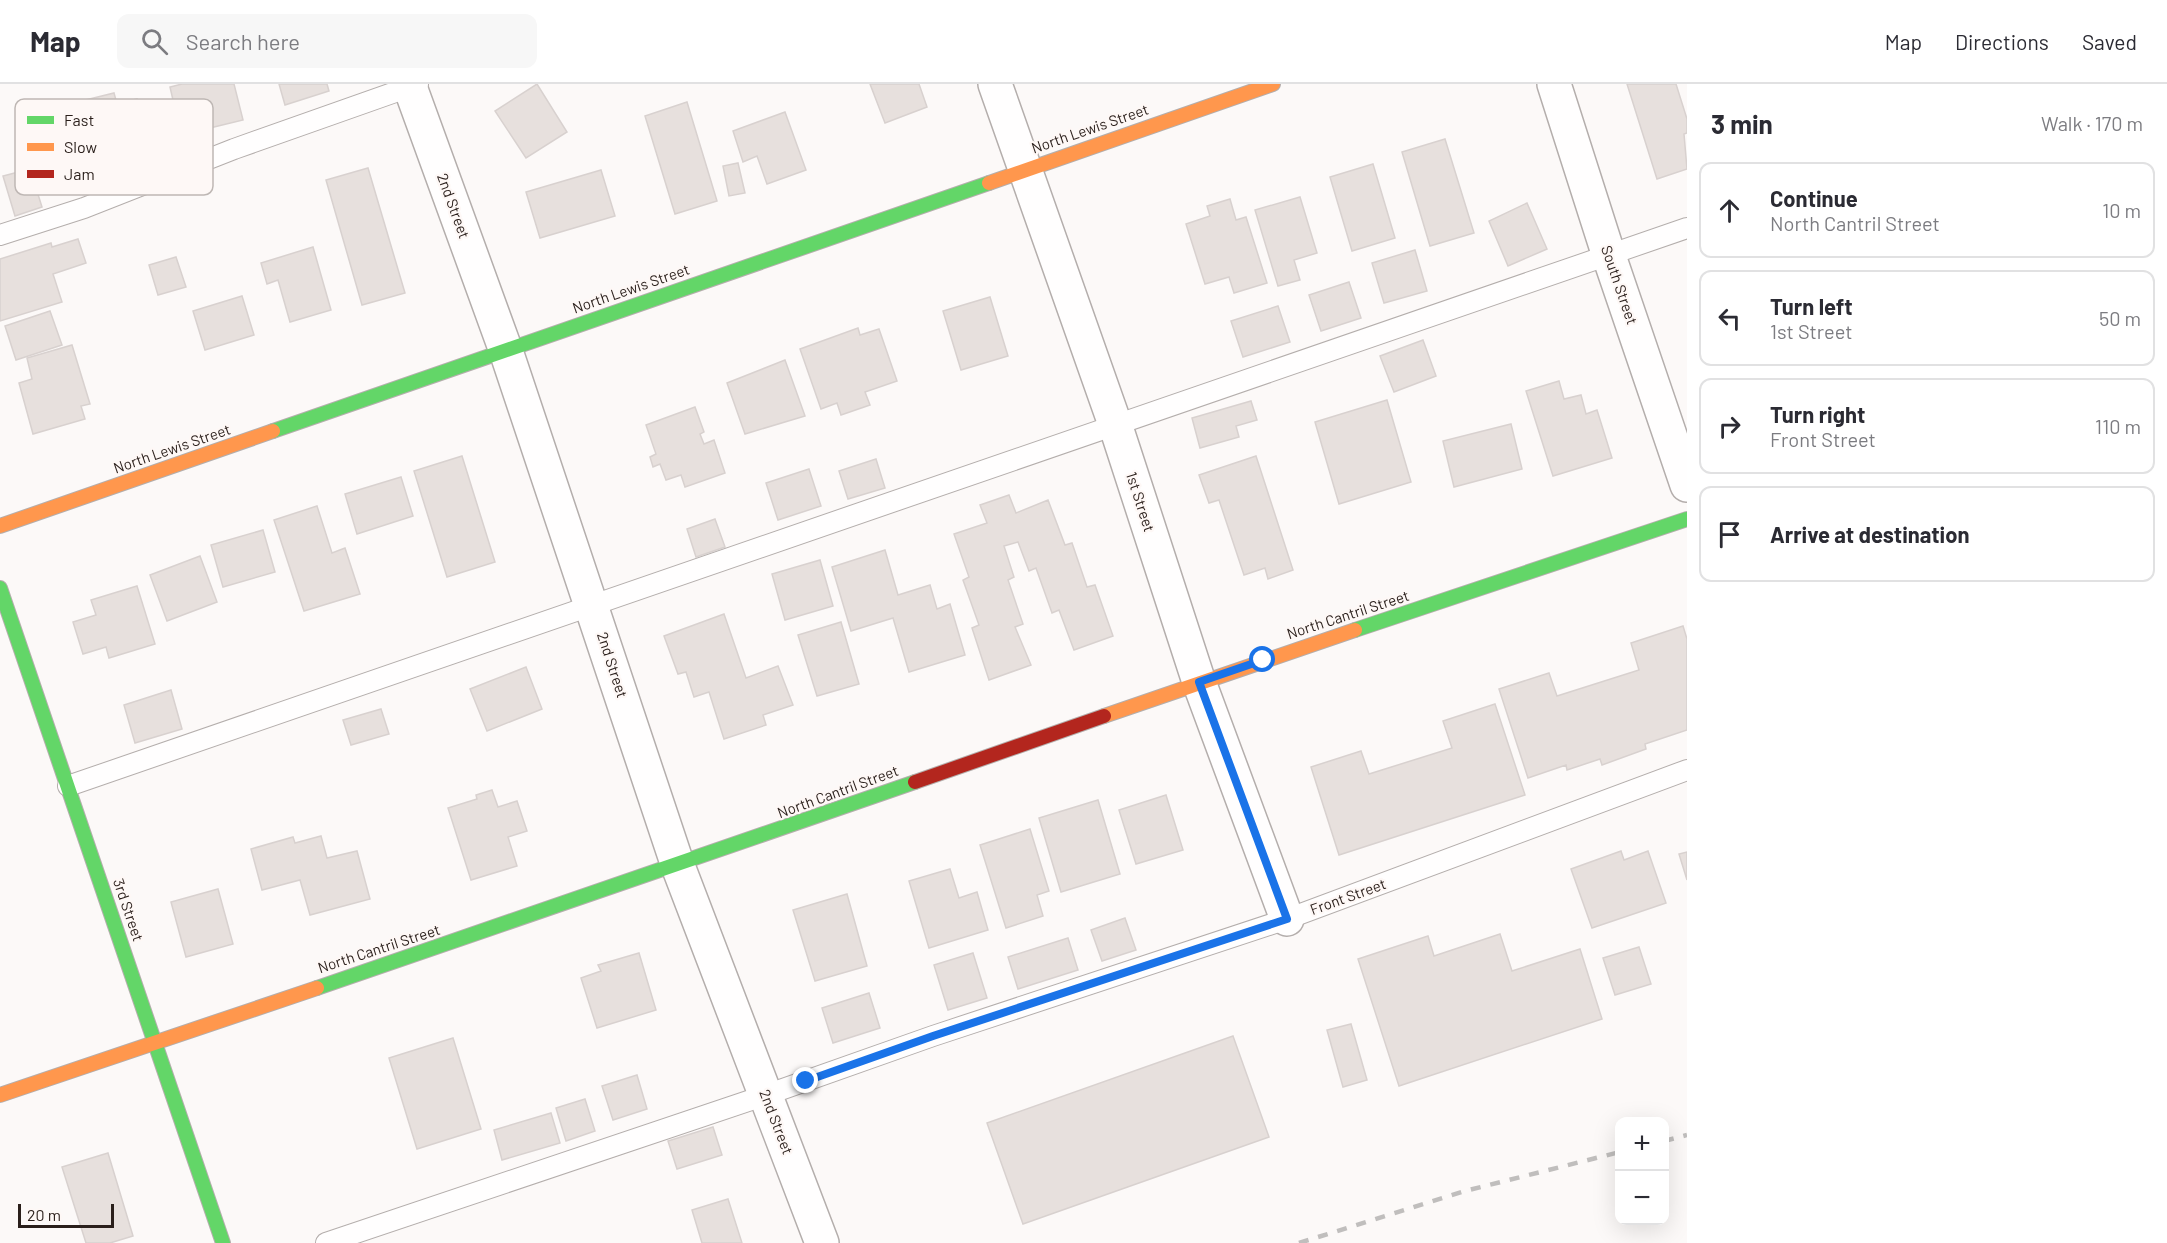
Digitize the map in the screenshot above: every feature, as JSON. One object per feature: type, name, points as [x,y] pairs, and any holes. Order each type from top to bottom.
[{"type":"street","name":"1st Street","points":[[995,84],[1116,427],[1199,682],[1287,919]]},
{"type":"street","name":"North Lewis Street","points":[[0,526],[1273,84]]},
{"type":"street","name":"South Street","points":[[1554,84],[1687,485]]},
{"type":"street","name":"2nd Street","points":[[412,85],[593,606],[678,866],[822,1243]]},
{"type":"street","name":"North Cantril Street","points":[[0,1095],[678,866],[1199,682],[1687,519]]},
{"type":"street","name":"3rd Street","points":[[0,588],[223,1243]]},
{"type":"lane","points":[[213,157],[412,85]]},
{"type":"lane","points":[[0,235],[117,195]]},
{"type":"lane","points":[[68,786],[1116,427],[1687,228]]},
{"type":"lane","name":"Front Street","points":[[326,1243],[766,1095],[933,1036],[1287,919],[1687,770]]},
{"type":"building","points":[[182,84],[234,84],[243,120],[213,127],[213,99],[173,99],[170,87]]},
{"type":"building","points":[[279,84],[327,84],[329,91],[285,105]]},
{"type":"building","points":[[537,84],[567,132],[526,158],[495,111]]},
{"type":"building","points":[[870,84],[919,84],[927,107],[885,123]]},
{"type":"building","points":[[1627,84],[1676,84],[1687,119],[1687,133],[1684,134],[1687,169],[1657,179]]},
{"type":"building","points":[[114,93],[116,99],[90,99]]},
{"type":"building","points":[[687,102],[717,201],[675,214],[645,116]]},
{"type":"building","points":[[785,112],[806,170],[767,184],[757,156],[743,162],[733,131]]},
{"type":"building","points":[[1445,139],[1474,233],[1430,246],[1402,152]]},
{"type":"building","points":[[738,163],[745,193],[729,196],[723,166]]},
{"type":"building","points":[[1373,164],[1395,238],[1352,251],[1330,177]]},
{"type":"building","points":[[368,168],[405,293],[362,305],[326,180]]},
{"type":"building","points":[[601,170],[615,216],[540,238],[526,192]]},
{"type":"building","points":[[15,173],[15,195],[38,195],[42,207],[15,216],[3,176]]},
{"type":"building","points":[[1300,197],[1317,253],[1294,260],[1300,280],[1278,286],[1255,210]]},
{"type":"building","points":[[1230,199],[1236,220],[1246,217],[1267,283],[1234,293],[1229,277],[1205,284],[1186,224],[1210,216],[1207,206]]},
{"type":"building","points":[[1527,203],[1547,249],[1508,266],[1489,221]]},
{"type":"building","points":[[78,239],[86,263],[53,274],[62,302],[0,321],[0,259],[51,243],[52,247]]},
{"type":"building","points":[[313,247],[331,310],[290,322],[278,280],[267,284],[261,263]]},
{"type":"building","points":[[1415,250],[1427,291],[1384,303],[1372,263]]},
{"type":"building","points":[[176,257],[186,287],[158,295],[149,265]]},
{"type":"building","points":[[1349,282],[1361,318],[1321,331],[1309,295]]},
{"type":"building","points":[[242,296],[254,335],[205,350],[193,311]]},
{"type":"building","points":[[990,297],[1008,356],[961,370],[943,311]]},
{"type":"building","points":[[1278,306],[1290,342],[1243,357],[1231,321]]},
{"type":"building","points":[[50,311],[62,345],[16,360],[5,326]]},
{"type":"building","points":[[858,328],[860,335],[879,329],[897,381],[865,392],[870,405],[841,415],[837,403],[821,409],[800,349]]},
{"type":"building","points":[[1423,340],[1436,376],[1394,392],[1380,356]]},
{"type":"building","points":[[72,345],[90,404],[81,406],[85,419],[33,434],[19,383],[32,379],[27,358]]},
{"type":"building","points":[[785,360],[805,416],[745,434],[727,383]]},
{"type":"building","points":[[1559,381],[1564,399],[1581,395],[1586,414],[1597,410],[1612,458],[1553,476],[1526,391]]},
{"type":"building","points":[[1387,400],[1411,482],[1339,504],[1315,422]]},
{"type":"building","points":[[1251,401],[1257,420],[1236,426],[1239,437],[1200,448],[1192,418]]},
{"type":"building","points":[[695,407],[704,432],[700,434],[704,444],[714,440],[725,473],[685,487],[681,475],[666,480],[660,464],[653,467],[650,457],[656,454],[646,425]]},
{"type":"building","points":[[1511,424],[1522,469],[1454,487],[1443,441]]},
{"type":"building","points":[[462,456],[495,562],[447,577],[414,471]]},
{"type":"building","points":[[1256,456],[1293,570],[1268,579],[1265,568],[1244,575],[1219,500],[1209,503],[1199,475]]},
{"type":"building","points":[[876,459],[885,488],[848,499],[839,471]]},
{"type":"building","points":[[809,469],[821,506],[778,520],[766,483]]},
{"type":"building","points":[[401,477],[413,516],[357,534],[345,494]]},
{"type":"building","points":[[1009,495],[1016,513],[1048,500],[1065,545],[1072,543],[1087,587],[1095,585],[1113,636],[1074,650],[1059,610],[1052,613],[1036,568],[1029,571],[1018,542],[1004,546],[1014,577],[1008,580],[1023,624],[1015,627],[1031,665],[989,680],[972,628],[979,625],[963,580],[969,577],[954,534],[987,523],[980,505]]},
{"type":"building","points":[[317,506],[332,553],[345,548],[360,594],[304,611],[274,520]]},
{"type":"building","points":[[715,519],[725,547],[696,557],[687,529]]},
{"type":"building","points":[[263,530],[275,572],[223,587],[211,545]]},
{"type":"building","points":[[885,550],[898,595],[930,585],[937,609],[950,604],[965,655],[909,672],[893,618],[851,631],[832,567]]},
{"type":"building","points":[[200,556],[217,602],[167,621],[150,575]]},
{"type":"building","points":[[820,560],[833,606],[785,620],[772,574]]},
{"type":"building","points":[[137,586],[155,644],[109,658],[106,647],[83,654],[73,622],[96,615],[91,600]]},
{"type":"building","points":[[724,614],[746,678],[778,666],[793,705],[763,715],[766,725],[724,739],[709,692],[694,697],[686,672],[678,674],[664,636]]},
{"type":"building","points":[[841,622],[859,684],[817,696],[798,635]]},
{"type":"building","points":[[1683,626],[1687,639],[1687,730],[1645,744],[1646,749],[1602,765],[1600,759],[1567,770],[1566,765],[1528,778],[1499,689],[1549,673],[1557,696],[1639,670],[1631,643]]},
{"type":"building","points":[[526,667],[542,709],[487,731],[470,689]]},
{"type":"building","points":[[171,690],[182,729],[135,743],[124,705]]},
{"type":"building","points":[[1495,704],[1525,795],[1339,855],[1311,767],[1361,751],[1369,774],[1452,748],[1443,721]]},
{"type":"building","points":[[381,709],[389,734],[351,745],[343,720]]},
{"type":"building","points":[[492,790],[498,807],[517,801],[527,831],[508,837],[517,866],[471,880],[448,808],[477,799],[476,795]]},
{"type":"building","points":[[1166,795],[1183,850],[1136,864],[1119,810]]},
{"type":"building","points":[[1098,800],[1120,874],[1061,892],[1039,818]]},
{"type":"building","points":[[1030,829],[1049,891],[1037,895],[1043,916],[1006,928],[980,845]]},
{"type":"building","points":[[321,836],[327,858],[357,851],[370,899],[310,915],[300,880],[262,890],[251,849],[293,837],[295,843]]},
{"type":"building","points":[[1621,851],[1624,860],[1648,851],[1666,903],[1592,928],[1571,869]]},
{"type":"building","points":[[1687,852],[1687,880],[1679,854]]},
{"type":"building","points":[[950,869],[959,898],[977,892],[988,930],[929,948],[909,881]]},
{"type":"building","points":[[218,889],[233,944],[186,957],[171,902]]},
{"type":"building","points":[[847,894],[867,966],[815,981],[793,910]]},
{"type":"building","points":[[1125,918],[1136,950],[1102,961],[1091,930]]},
{"type":"building","points":[[1500,934],[1512,971],[1580,949],[1602,1019],[1399,1086],[1358,959],[1428,936],[1434,956]]},
{"type":"building","points":[[1068,938],[1078,970],[1018,989],[1008,957]]},
{"type":"building","points":[[1639,947],[1651,984],[1615,995],[1603,958]]},
{"type":"building","points":[[639,953],[656,1010],[597,1028],[581,978],[601,971],[598,965]]},
{"type":"building","points":[[973,953],[987,998],[948,1010],[934,965]]},
{"type":"building","points":[[869,993],[880,1028],[833,1043],[822,1008]]},
{"type":"building","points":[[1351,1024],[1367,1080],[1343,1087],[1327,1030]]},
{"type":"building","points":[[1233,1036],[1269,1137],[1023,1224],[987,1123]]},
{"type":"building","points":[[453,1038],[481,1129],[417,1149],[389,1058]]},
{"type":"building","points":[[637,1075],[647,1109],[613,1120],[602,1086]]},
{"type":"building","points":[[585,1099],[595,1131],[566,1141],[556,1108]]},
{"type":"building","points":[[551,1113],[560,1143],[502,1160],[494,1130]]},
{"type":"building","points":[[713,1127],[722,1155],[677,1169],[668,1141]]},
{"type":"building","points":[[108,1153],[133,1236],[110,1243],[86,1243],[62,1167]]},
{"type":"building","points":[[728,1199],[742,1243],[702,1243],[692,1210]]},
{"type":"railway","points":[[1669,1140],[1687,1135]]},
{"type":"railway","points":[[1299,1243],[1465,1191],[1615,1153]]},
{"type":"traffic: fast","points":[[273,431],[989,183]]},
{"type":"traffic: fast","points":[[1355,630],[1687,519]]},
{"type":"traffic: fast","points":[[0,588],[223,1243]]},
{"type":"traffic: fast","points":[[317,988],[915,782]]},
{"type":"traffic: slow","points":[[989,183],[1273,84]]},
{"type":"traffic: slow","points":[[0,526],[273,431]]},
{"type":"traffic: slow","points":[[1104,716],[1355,630]]},
{"type":"traffic: slow","points":[[0,1095],[317,988]]},
{"type":"traffic: jam","points":[[915,782],[1104,716]]},
{"type":"route","points":[[806,1081],[933,1036],[1287,919],[1199,682],[1263,660]]}]
